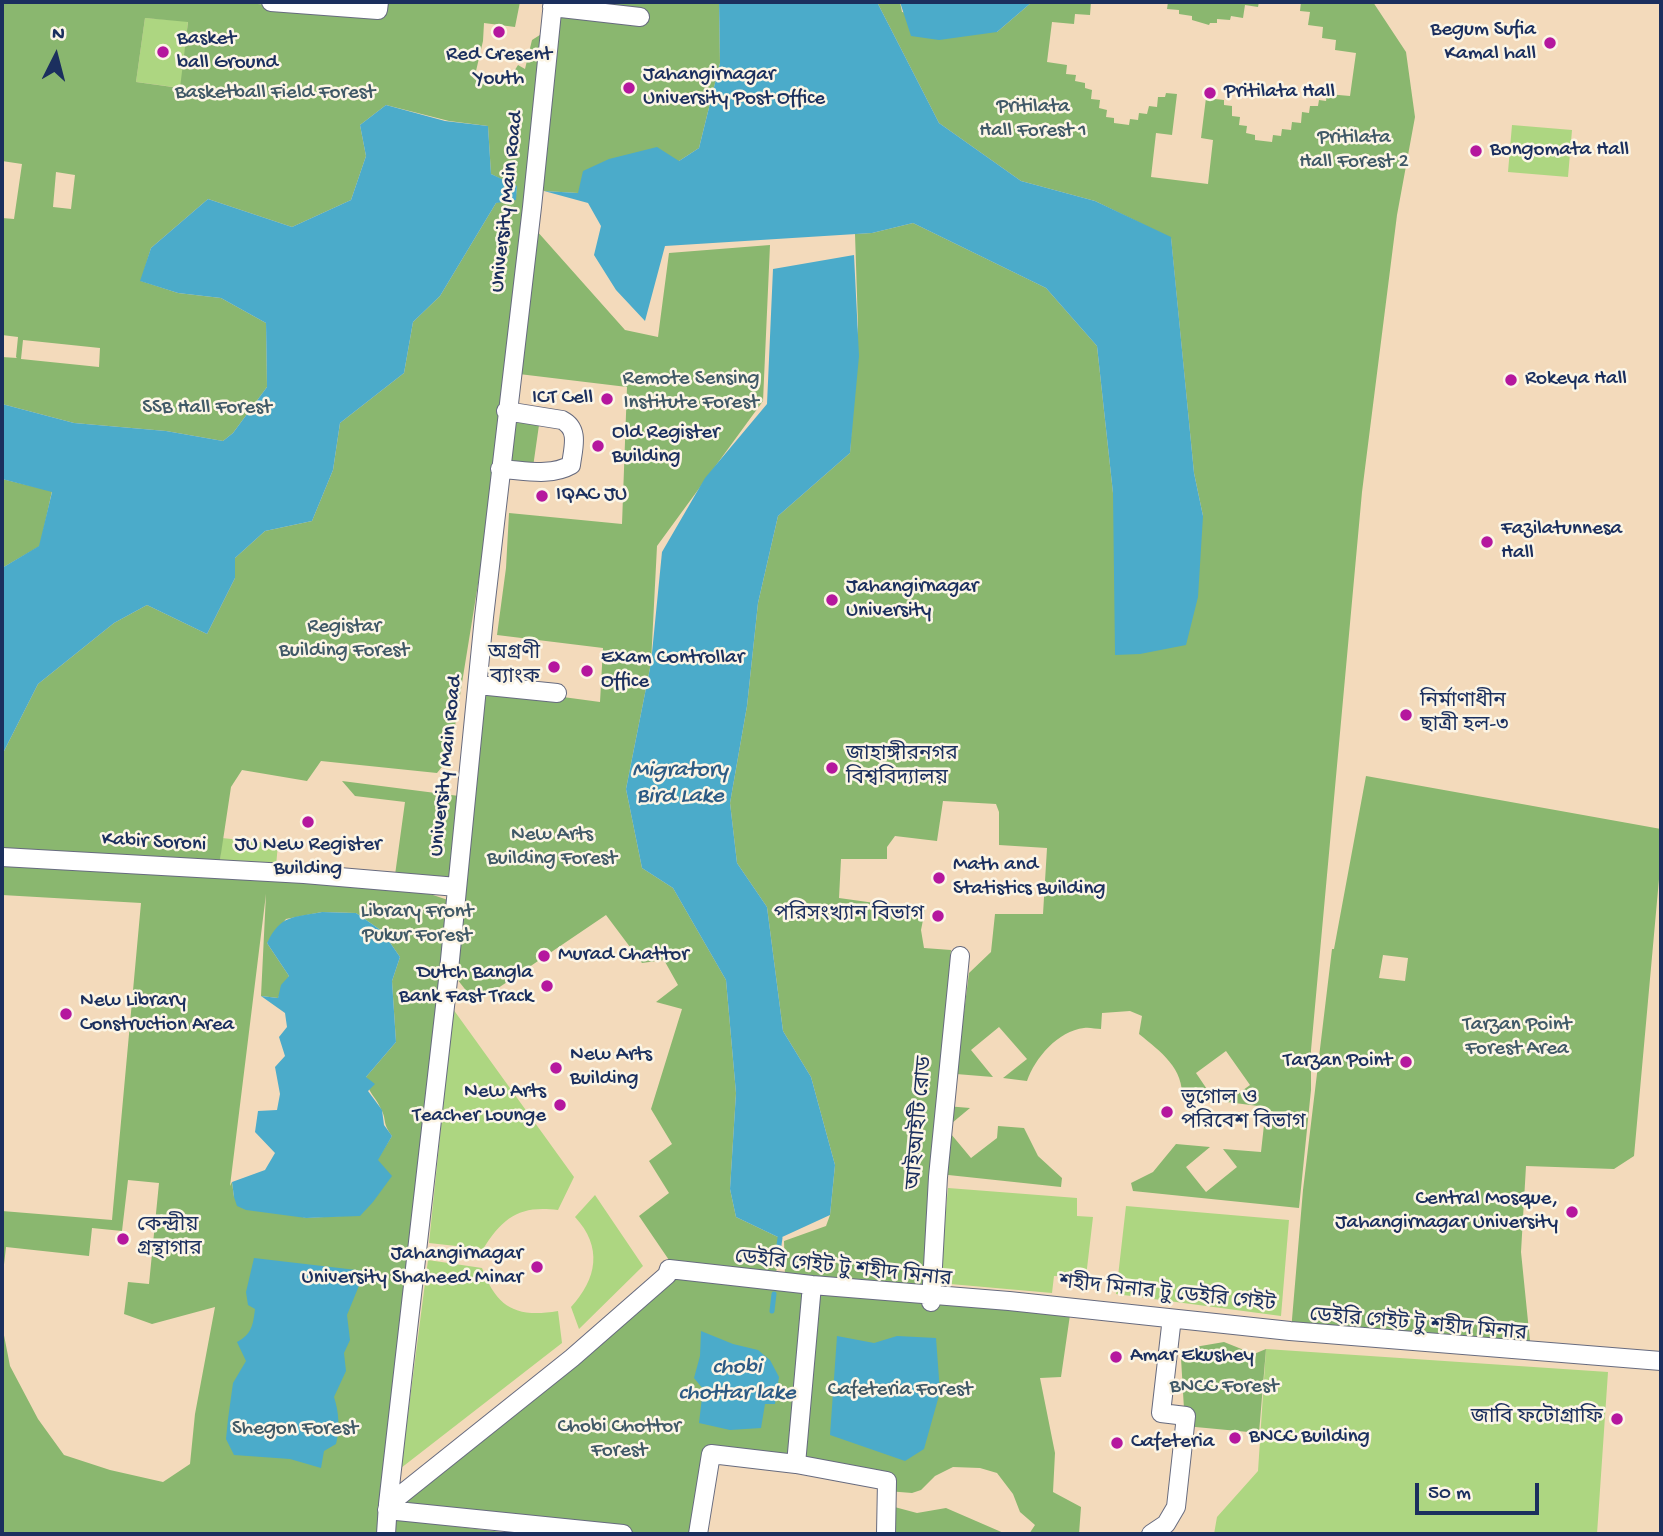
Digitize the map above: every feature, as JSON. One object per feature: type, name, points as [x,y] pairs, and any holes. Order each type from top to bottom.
[{"type":"street","points":[[271,2],[378,10],[379,2]]},
{"type":"street","points":[[552,5],[640,17]]},
{"type":"street","name":"University Main Road","points":[[386,1534],[552,5]]},
{"type":"street","points":[[500,469],[550,472],[562,470],[571,465],[575,432],[570,424],[562,420],[506,411]]},
{"type":"street","points":[[478,685],[557,693]]},
{"type":"street","name":"Kabir Soroni","points":[[2,857],[304,870],[457,887]]},
{"type":"street","name":"আইআইটি রোড","points":[[931,1298],[939,1174],[960,956]]},
{"type":"street","name":"শহীদ মিনার টু ডেইরি গেইট","points":[[388,1508],[572,1358],[668,1272],[1172,1322]]},
{"type":"street","points":[[796,1464],[812,1287]]},
{"type":"street","name":"ডেইরি গেইট টু শহীদ মিনার","points":[[931,1298],[1098,1318],[1172,1322],[1661,1373]]},
{"type":"street","points":[[1151,1534],[1166,1529],[1176,1507],[1186,1416],[1161,1413],[1172,1322]]},
{"type":"street","name":"শহীদ মিনার টু ডেইরি গেইট","points":[[1290,1334],[1661,1361]]},
{"type":"street","points":[[698,1534],[711,1454],[796,1464],[887,1481],[886,1534]]},
{"type":"street","points":[[388,1508],[623,1534]]},
{"type":"green space","points":[[2,2],[235,2],[383,15],[385,2],[520,2],[515,27],[484,23],[476,71],[489,80],[508,81],[518,65],[525,69],[532,40],[543,33],[506,411],[450,757],[437,773],[321,761],[307,781],[242,770],[231,787],[220,860],[2,852],[2,755],[38,684],[114,623],[147,605],[207,634],[235,578],[235,558],[265,531],[312,521],[333,470],[340,423],[404,373],[413,322],[440,296],[496,203],[516,195],[517,187],[491,174],[488,126],[449,121],[386,105],[360,125],[366,156],[351,200],[292,227],[208,199],[151,248],[141,281],[178,293],[221,298],[266,323],[267,387],[233,433],[223,441],[166,431],[74,423],[2,404],[2,357],[17,358],[18,337],[2,335],[2,218],[14,219],[22,164],[2,161]],"holes":[[[145,18],[188,22],[180,88],[136,82]],[[56,172],[75,175],[71,209],[53,207]],[[23,340],[100,348],[99,367],[21,359]]]},
{"type":"green space","points":[[560,2],[719,2],[720,63],[699,148],[679,161],[578,193],[544,191],[540,187]]},
{"type":"green space","points":[[877,2],[900,2],[902,12],[997,32],[1032,2],[1091,2],[1090,15],[1075,14],[1074,24],[1052,22],[1047,62],[1067,65],[1066,74],[1076,75],[1075,81],[1085,83],[1085,88],[1092,90],[1091,99],[1100,100],[1099,108],[1107,110],[1106,117],[1114,118],[1114,123],[1129,125],[1130,119],[1138,120],[1139,113],[1147,114],[1149,106],[1157,107],[1158,97],[1165,97],[1166,93],[1177,94],[1172,135],[1156,133],[1151,177],[1208,184],[1213,140],[1201,138],[1206,98],[1224,100],[1224,105],[1232,106],[1232,116],[1240,117],[1239,125],[1247,126],[1246,133],[1255,135],[1255,140],[1272,142],[1273,135],[1281,136],[1282,129],[1291,130],[1292,122],[1301,123],[1302,112],[1309,113],[1310,106],[1318,106],[1319,100],[1326,101],[1327,94],[1350,96],[1356,53],[1335,50],[1336,40],[1322,38],[1323,27],[1308,25],[1310,12],[1300,11],[1301,2],[1373,2],[1406,52],[1415,117],[1397,215],[1362,492],[1299,1208],[1133,1191],[1131,1183],[1153,1172],[1176,1144],[1210,1147],[1186,1167],[1206,1192],[1237,1167],[1223,1149],[1261,1152],[1266,1107],[1227,1102],[1250,1085],[1226,1051],[1196,1073],[1215,1101],[1182,1099],[1182,1088],[1175,1070],[1163,1054],[1139,1034],[1142,1016],[1130,1011],[1102,1013],[1101,1029],[1086,1028],[1065,1034],[1042,1055],[1027,1081],[1003,1078],[1027,1059],[999,1027],[971,1050],[993,1077],[956,1074],[969,973],[991,952],[995,914],[1043,914],[1047,848],[999,845],[999,812],[996,804],[943,801],[937,841],[895,836],[887,847],[887,859],[841,859],[839,898],[925,910],[921,930],[924,948],[951,950],[925,1285],[785,1276],[784,1241],[826,1226],[830,1215],[835,1165],[811,1077],[783,1031],[767,907],[737,863],[730,803],[747,706],[758,603],[778,516],[850,453],[858,326],[855,234],[872,233],[913,223],[1046,288],[1097,346],[1113,493],[1203,516],[1194,473],[1171,238],[1095,201],[1021,181],[939,123]]},
{"type":"green space","points":[[1168,2],[1259,2],[1258,7],[1245,5],[1243,18],[1231,16],[1230,20],[1217,19],[1217,23],[1209,25],[1192,20],[1192,16],[1179,14],[1179,10],[1167,9]]},
{"type":"green space","name":"Basket ball Ground","points":[[145,18],[188,21],[181,88],[136,82]]},
{"type":"green space","points":[[1512,125],[1572,130],[1568,177],[1508,172]]},
{"type":"green space","points":[[536,230],[625,330],[658,337],[669,253],[770,245],[763,401],[657,546],[651,663],[626,789],[642,868],[673,888],[726,980],[736,1093],[730,1189],[736,1217],[780,1238],[776,1274],[671,1263],[639,1216],[669,1193],[649,1161],[672,1144],[651,1109],[682,1009],[656,1002],[678,985],[664,960],[642,963],[606,915],[476,1003],[453,974],[484,692],[551,701],[563,697],[600,702],[603,648],[497,635],[506,568],[509,513],[622,524],[627,387],[519,374]]},
{"type":"green space","points":[[510,421],[539,425],[533,467],[504,463]]},
{"type":"green space","points":[[2,479],[52,491],[40,546],[2,568]]},
{"type":"green space","name":"Tarzan Point Forest Area","points":[[1366,776],[1661,829],[1661,857],[1634,1156],[1614,1169],[1526,1166],[1521,1252],[1531,1351],[1291,1331],[1303,1190],[1334,949]],"holes":[[[1383,955],[1408,958],[1405,981],[1379,978]]]},
{"type":"green space","points":[[342,781],[459,796],[449,880],[395,875],[405,802],[355,796]]},
{"type":"green space","points":[[222,838],[278,844],[276,866],[220,860]]},
{"type":"green space","points":[[2,857],[394,882],[454,902],[386,1534],[2,1534],[2,1325],[10,1366],[38,1419],[64,1455],[110,1470],[163,1482],[190,1464],[195,1414],[215,1307],[152,1324],[124,1314],[128,1282],[149,1284],[159,1183],[128,1180],[122,1231],[92,1228],[89,1256],[6,1247],[2,1282],[2,1211],[112,1220],[141,903],[2,895]],"holes":[[[266,894],[261,996],[278,998],[289,976],[267,943],[286,919],[322,912],[356,913],[382,931],[400,957],[392,981],[396,1042],[366,1077],[368,1087],[392,1136],[377,1160],[365,1209],[360,1215],[306,1218],[234,1197],[232,1182],[230,1186]]]},
{"type":"green space","points":[[453,1009],[574,1177],[558,1210],[533,1209],[514,1216],[498,1229],[483,1249],[429,1243]]},
{"type":"green space","points":[[946,1106],[970,1108],[946,1128],[971,1158],[997,1138],[998,1126],[1024,1128],[1038,1156],[1062,1178],[1061,1187],[939,1174]]},
{"type":"green space","points":[[948,1188],[1077,1198],[1077,1216],[1093,1217],[1086,1277],[1054,1276],[1052,1293],[939,1283]]},
{"type":"green space","points":[[595,1195],[643,1266],[579,1329],[571,1307],[587,1285],[593,1251],[584,1228],[575,1217]]},
{"type":"green space","points":[[1126,1206],[1289,1220],[1281,1316],[1116,1294]]},
{"type":"green space","points":[[428,1260],[482,1268],[494,1293],[519,1311],[558,1311],[562,1343],[401,1468]]},
{"type":"green space","points":[[667,1275],[1070,1315],[1061,1377],[1040,1378],[1055,1453],[1053,1492],[1081,1507],[1079,1534],[1029,1534],[1035,1525],[1020,1512],[1013,1494],[997,1473],[980,1468],[953,1467],[935,1476],[921,1490],[912,1493],[887,1491],[887,1481],[711,1454],[698,1534],[626,1534],[388,1505]]},
{"type":"green space","name":"BNCC Forest","points":[[1224,1342],[1254,1354],[1266,1349],[1259,1433],[1185,1426],[1181,1358],[1189,1348]]},
{"type":"green space","points":[[1266,1349],[1608,1372],[1597,1534],[1214,1534],[1217,1517],[1258,1471]]},
{"type":"green space","points":[[887,1505],[917,1513],[946,1508],[1006,1534],[886,1534]]},
{"type":"green space","points":[[392,1519],[519,1534],[390,1534]]},
{"type":"water","points":[[719,2],[877,2],[939,123],[1021,181],[1095,201],[1171,237],[1194,473],[1203,516],[1198,597],[1186,645],[1140,654],[1115,655],[1113,493],[1097,346],[1046,288],[913,223],[872,233],[665,246],[645,321],[616,290],[594,255],[601,226],[588,203],[544,191],[578,193],[583,171],[609,159],[657,147],[679,161],[699,148],[720,63]]},
{"type":"water","points":[[900,2],[1032,2],[997,32],[939,40],[911,36]]},
{"type":"water","points":[[386,105],[445,121],[488,126],[491,174],[517,186],[516,200],[496,203],[440,296],[413,322],[404,373],[340,423],[333,470],[312,521],[265,531],[235,558],[235,578],[207,634],[147,605],[114,623],[38,684],[2,755],[2,568],[39,546],[52,492],[2,479],[2,404],[74,423],[166,431],[223,441],[233,433],[267,387],[266,323],[221,298],[178,293],[140,281],[151,248],[208,199],[292,227],[351,200],[366,156],[360,125]]},
{"type":"water","name":"Migratory Bird Lake","points":[[854,255],[859,356],[850,453],[778,516],[758,603],[747,706],[730,803],[737,863],[767,907],[783,1031],[811,1077],[835,1165],[830,1215],[780,1238],[736,1217],[730,1189],[736,1093],[726,980],[673,888],[642,868],[626,789],[651,663],[662,552],[705,478],[767,404],[773,269]]},
{"type":"water","points":[[322,912],[356,913],[382,931],[400,957],[392,981],[396,1042],[366,1077],[375,1084],[368,1091],[382,1110],[384,1125],[392,1136],[378,1160],[392,1176],[360,1216],[306,1218],[246,1210],[237,1206],[232,1182],[265,1170],[275,1153],[255,1132],[258,1111],[277,1110],[280,1094],[275,1067],[285,1056],[279,1037],[287,1027],[285,1013],[261,996],[278,998],[281,985],[289,976],[267,943],[283,922]]},
{"type":"water","points":[[254,1258],[365,1271],[347,1315],[350,1340],[344,1353],[346,1371],[334,1397],[338,1420],[336,1444],[324,1451],[321,1468],[290,1459],[234,1455],[226,1439],[233,1383],[246,1361],[237,1342],[249,1332],[255,1309],[248,1305],[246,1292]]},
{"type":"water","name":"chobi chottar lake","points":[[701,1331],[733,1344],[758,1350],[770,1360],[779,1377],[775,1404],[765,1404],[761,1428],[730,1430],[699,1423],[703,1389],[694,1378],[700,1356]]},
{"type":"water","points":[[837,1336],[874,1343],[897,1336],[936,1338],[940,1392],[924,1449],[905,1461],[830,1435]]},
{"type":"waterway","points":[[777,1259],[780,1238]]},
{"type":"waterway","points":[[772,1311],[774,1294]]},
{"type":"place","name":"Red Cresent Youth","points":[[499,32]]},
{"type":"place","name":"Begum Sufia Kamal hall","points":[[1550,43]]},
{"type":"place","name":"Basket ball Ground","points":[[163,52]]},
{"type":"place","name":"Jahangirnagar University Post Office","points":[[629,88]]},
{"type":"place","name":"Pritilata Hall","points":[[1210,93]]},
{"type":"place","name":"Bongomata Hall","points":[[1476,151]]},
{"type":"place","name":"Rokeya Hall","points":[[1511,380]]},
{"type":"place","name":"ICT Cell","points":[[607,399]]},
{"type":"place","name":"Old Register Building","points":[[598,446]]},
{"type":"place","name":"IQAC JU","points":[[542,496]]},
{"type":"place","name":"Fazilatunnesa Hall","points":[[1487,542]]},
{"type":"place","name":"Jahangirnagar University","points":[[832,600]]},
{"type":"place","name":"অগ্রণী ব্যাংক","points":[[554,667]]},
{"type":"place","name":"Exam Controllar Office","points":[[587,671]]},
{"type":"place","name":"নির্মাণাধীন ছাত্রী হল-৩","points":[[1406,715]]},
{"type":"place","name":"জাহাঙ্গীরনগর বিশ্ববিদ্যালয়","points":[[832,768]]},
{"type":"place","name":"JU New Register Building","points":[[308,822]]},
{"type":"place","name":"Math and Statistics Building","points":[[939,878]]},
{"type":"place","name":"পরিসংখ্যান বিভাগ","points":[[938,916]]},
{"type":"place","name":"Murad Chattor","points":[[544,956]]},
{"type":"place","name":"Dutch Bangla Bank Fast Track","points":[[547,986]]},
{"type":"place","name":"New Library Construction Area","points":[[66,1014]]},
{"type":"place","name":"Tarzan Point","points":[[1406,1062]]},
{"type":"place","name":"New Arts Building","points":[[556,1068]]},
{"type":"place","name":"New Arts Teacher Lounge","points":[[560,1105]]},
{"type":"place","name":"ভূগোল ও পরিবেশ বিভাগ","points":[[1167,1112]]},
{"type":"place","name":"Central Mosque, Jahangirnagar University","points":[[1572,1212]]},
{"type":"place","name":"কেন্দ্রীয় গ্রন্থাগার","points":[[123,1239]]},
{"type":"place","name":"Jahangirnagar University Shaheed Minar","points":[[537,1267]]},
{"type":"place","name":"Amar Ekushey","points":[[1116,1357]]},
{"type":"place","name":"জাবি ফটোগ্রাফি","points":[[1617,1419]]},
{"type":"place","name":"BNCC Building","points":[[1235,1438]]},
{"type":"place","name":"Cafeteria","points":[[1117,1443]]},
{"type":"park label","name":"Basketball Field Forest","points":[[275,94]]},
{"type":"park label","name":"Pritilata Hall Forest 1","points":[[1033,120]]},
{"type":"park label","name":"Pritilata Hall Forest 2","points":[[1354,151]]},
{"type":"park label","name":"Remote Sensing Institute Forest","points":[[691,392]]},
{"type":"park label","name":"SSB Hall Forest","points":[[207,409]]},
{"type":"park label","name":"Registar Building Forest","points":[[344,640]]},
{"type":"park label","name":"New Arts Building Forest","points":[[552,848]]},
{"type":"park label","name":"Library Front Pukur Forest","points":[[417,925]]},
{"type":"park label","name":"Cafeteria Forest","points":[[900,1391]]},
{"type":"park label","name":"Shegon Forest","points":[[295,1430]]},
{"type":"park label","name":"Chobi Chottor Forest","points":[[619,1440]]}]
